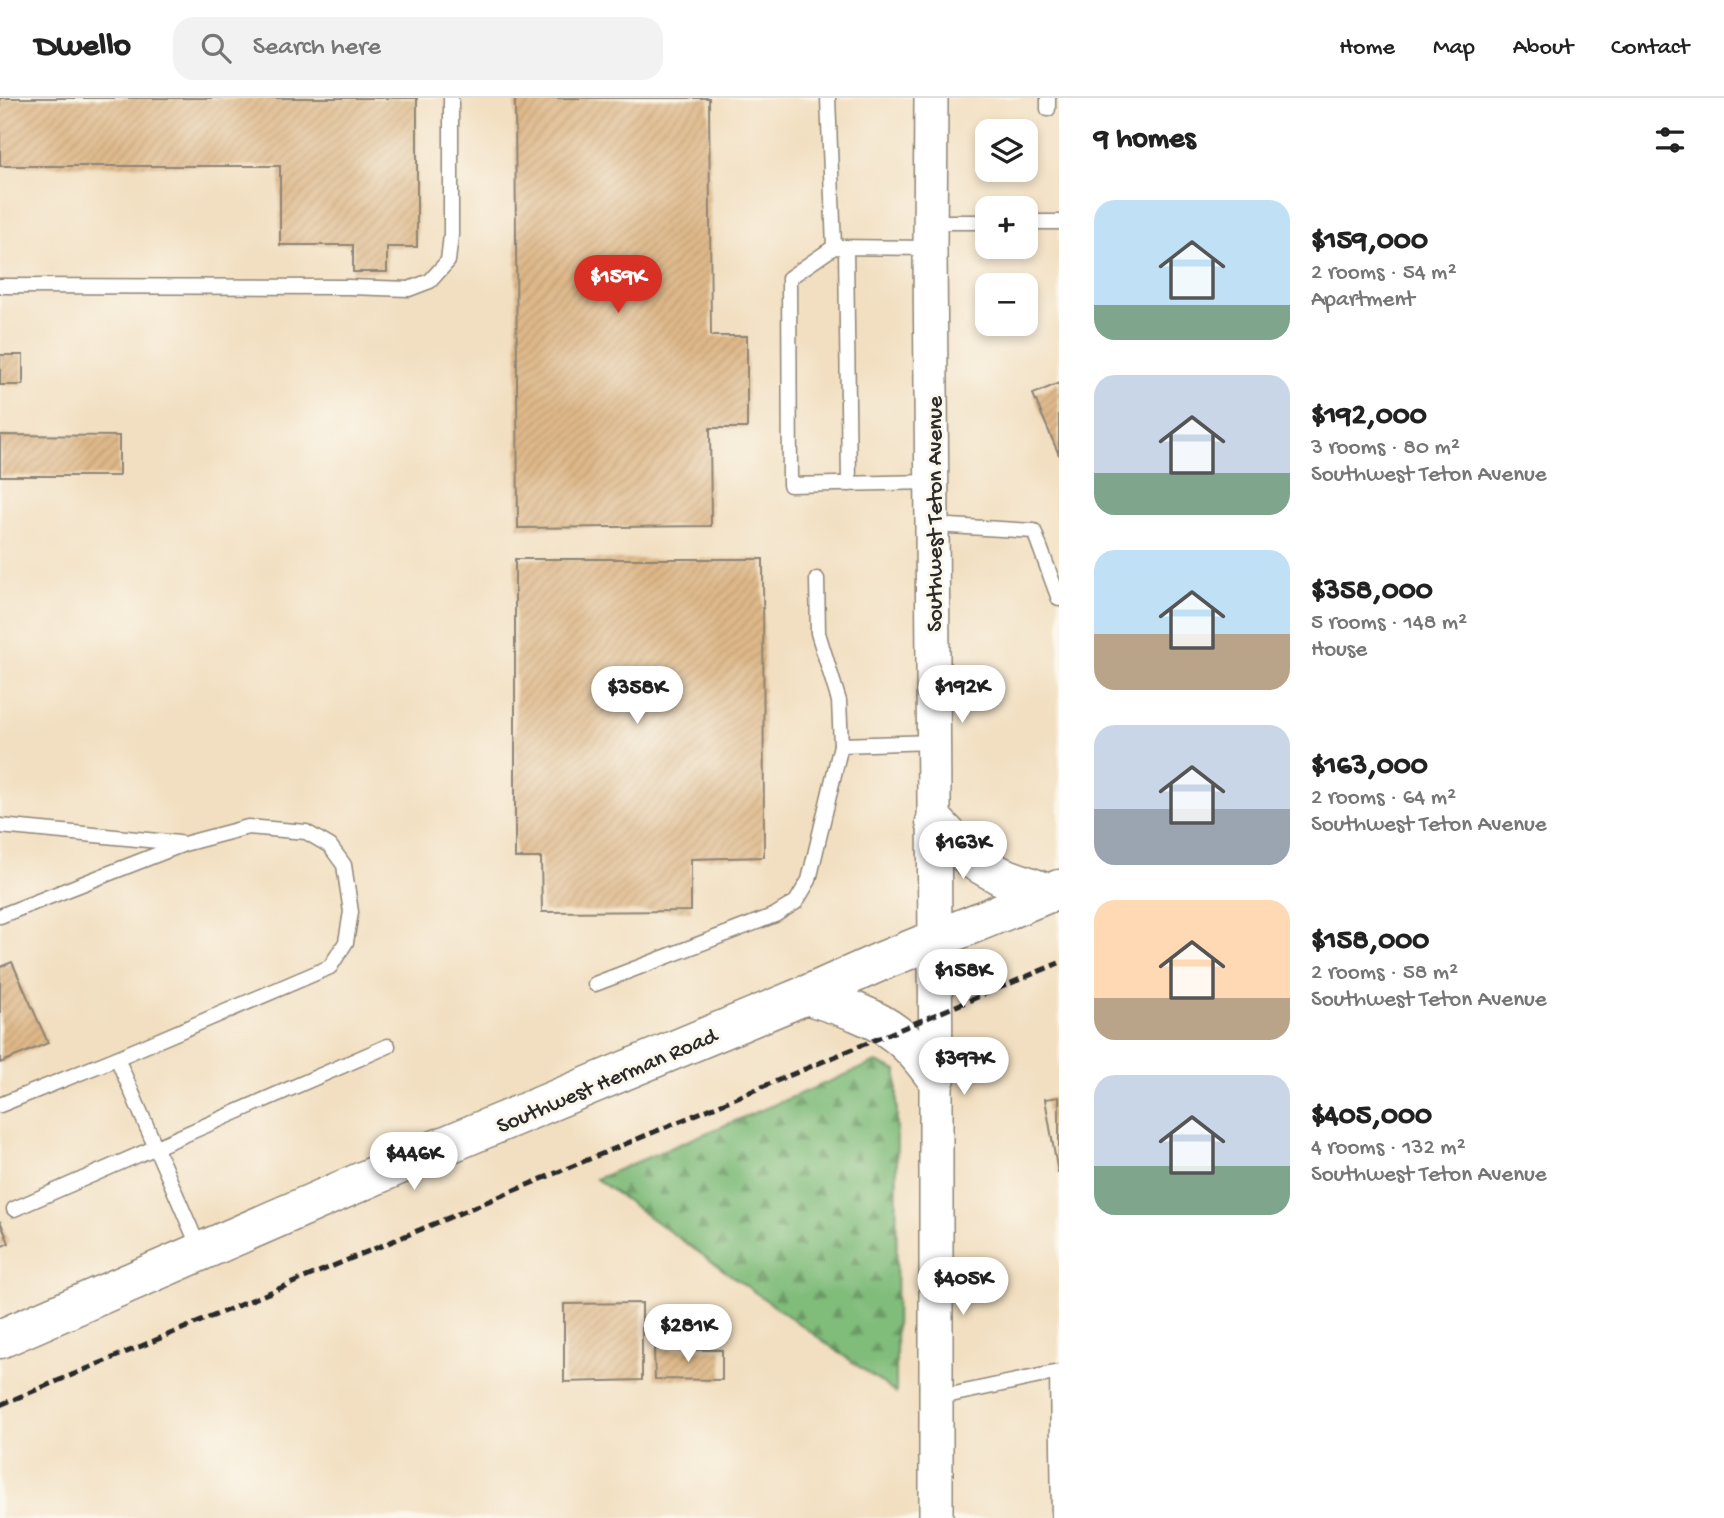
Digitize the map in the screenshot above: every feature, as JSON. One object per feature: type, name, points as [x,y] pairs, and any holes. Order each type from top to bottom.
[{"type":"main road","points":[[935,822],[971,859],[1001,876],[1054,891]]},
{"type":"main road","name":"Southwest Herman Road","points":[[0,1339],[433,1151],[1054,891]]},
{"type":"main road","points":[[806,995],[868,1017],[895,1033],[914,1050],[936,1078]]},
{"type":"street","name":"Southwest Teton Avenue","points":[[931,98],[936,1518]]},
{"type":"lane","points":[[0,286],[409,289],[430,282],[448,261],[451,234],[451,98]]},
{"type":"lane","points":[[828,98],[840,247],[849,484]]},
{"type":"lane","points":[[1038,222],[1059,222]]},
{"type":"lane","points":[[933,482],[790,485],[789,278],[840,247],[931,235],[975,225]]},
{"type":"lane","points":[[933,525],[1034,531],[1059,598]]},
{"type":"lane","points":[[595,984],[775,915],[796,902],[809,880],[841,745],[839,701],[817,633],[817,579]]},
{"type":"lane","points":[[841,745],[934,741]]},
{"type":"lane","points":[[0,826],[184,844]]},
{"type":"lane","points":[[0,916],[184,844],[248,827],[306,832],[330,846],[344,865],[351,912],[346,942],[330,967],[0,1105]]},
{"type":"lane","points":[[14,1209],[388,1046]]},
{"type":"lane","points":[[117,1058],[201,1252]]},
{"type":"lane","points":[[936,1398],[1058,1372],[1059,1518]]},
{"type":"green space","points":[[876,1062],[897,1071],[896,1393],[596,1179]]},
{"type":"building","points":[[0,98],[417,98],[417,247],[387,247],[387,272],[353,272],[353,245],[280,245],[280,166],[0,166]]},
{"type":"building","points":[[515,98],[709,98],[711,336],[747,336],[747,428],[710,428],[711,526],[518,528]]},
{"type":"building","points":[[0,355],[23,355],[23,385],[0,385]]},
{"type":"building","points":[[1059,383],[1059,455],[1033,394]]},
{"type":"building","points":[[0,435],[119,436],[119,476],[0,476]]},
{"type":"building","points":[[515,559],[763,559],[764,857],[691,859],[691,911],[542,912],[541,858],[515,858]]},
{"type":"building","points":[[12,962],[48,1043],[0,1063],[0,967]]},
{"type":"building","points":[[1059,1097],[1059,1173],[1058,1173],[1045,1099]]},
{"type":"building","points":[[0,1221],[9,1243],[0,1247]]},
{"type":"building","points":[[642,1303],[642,1380],[564,1382],[564,1304]]},
{"type":"building","points":[[654,1349],[722,1350],[722,1380],[655,1379]]},
{"type":"railway","points":[[0,1405],[1059,963]]}]
